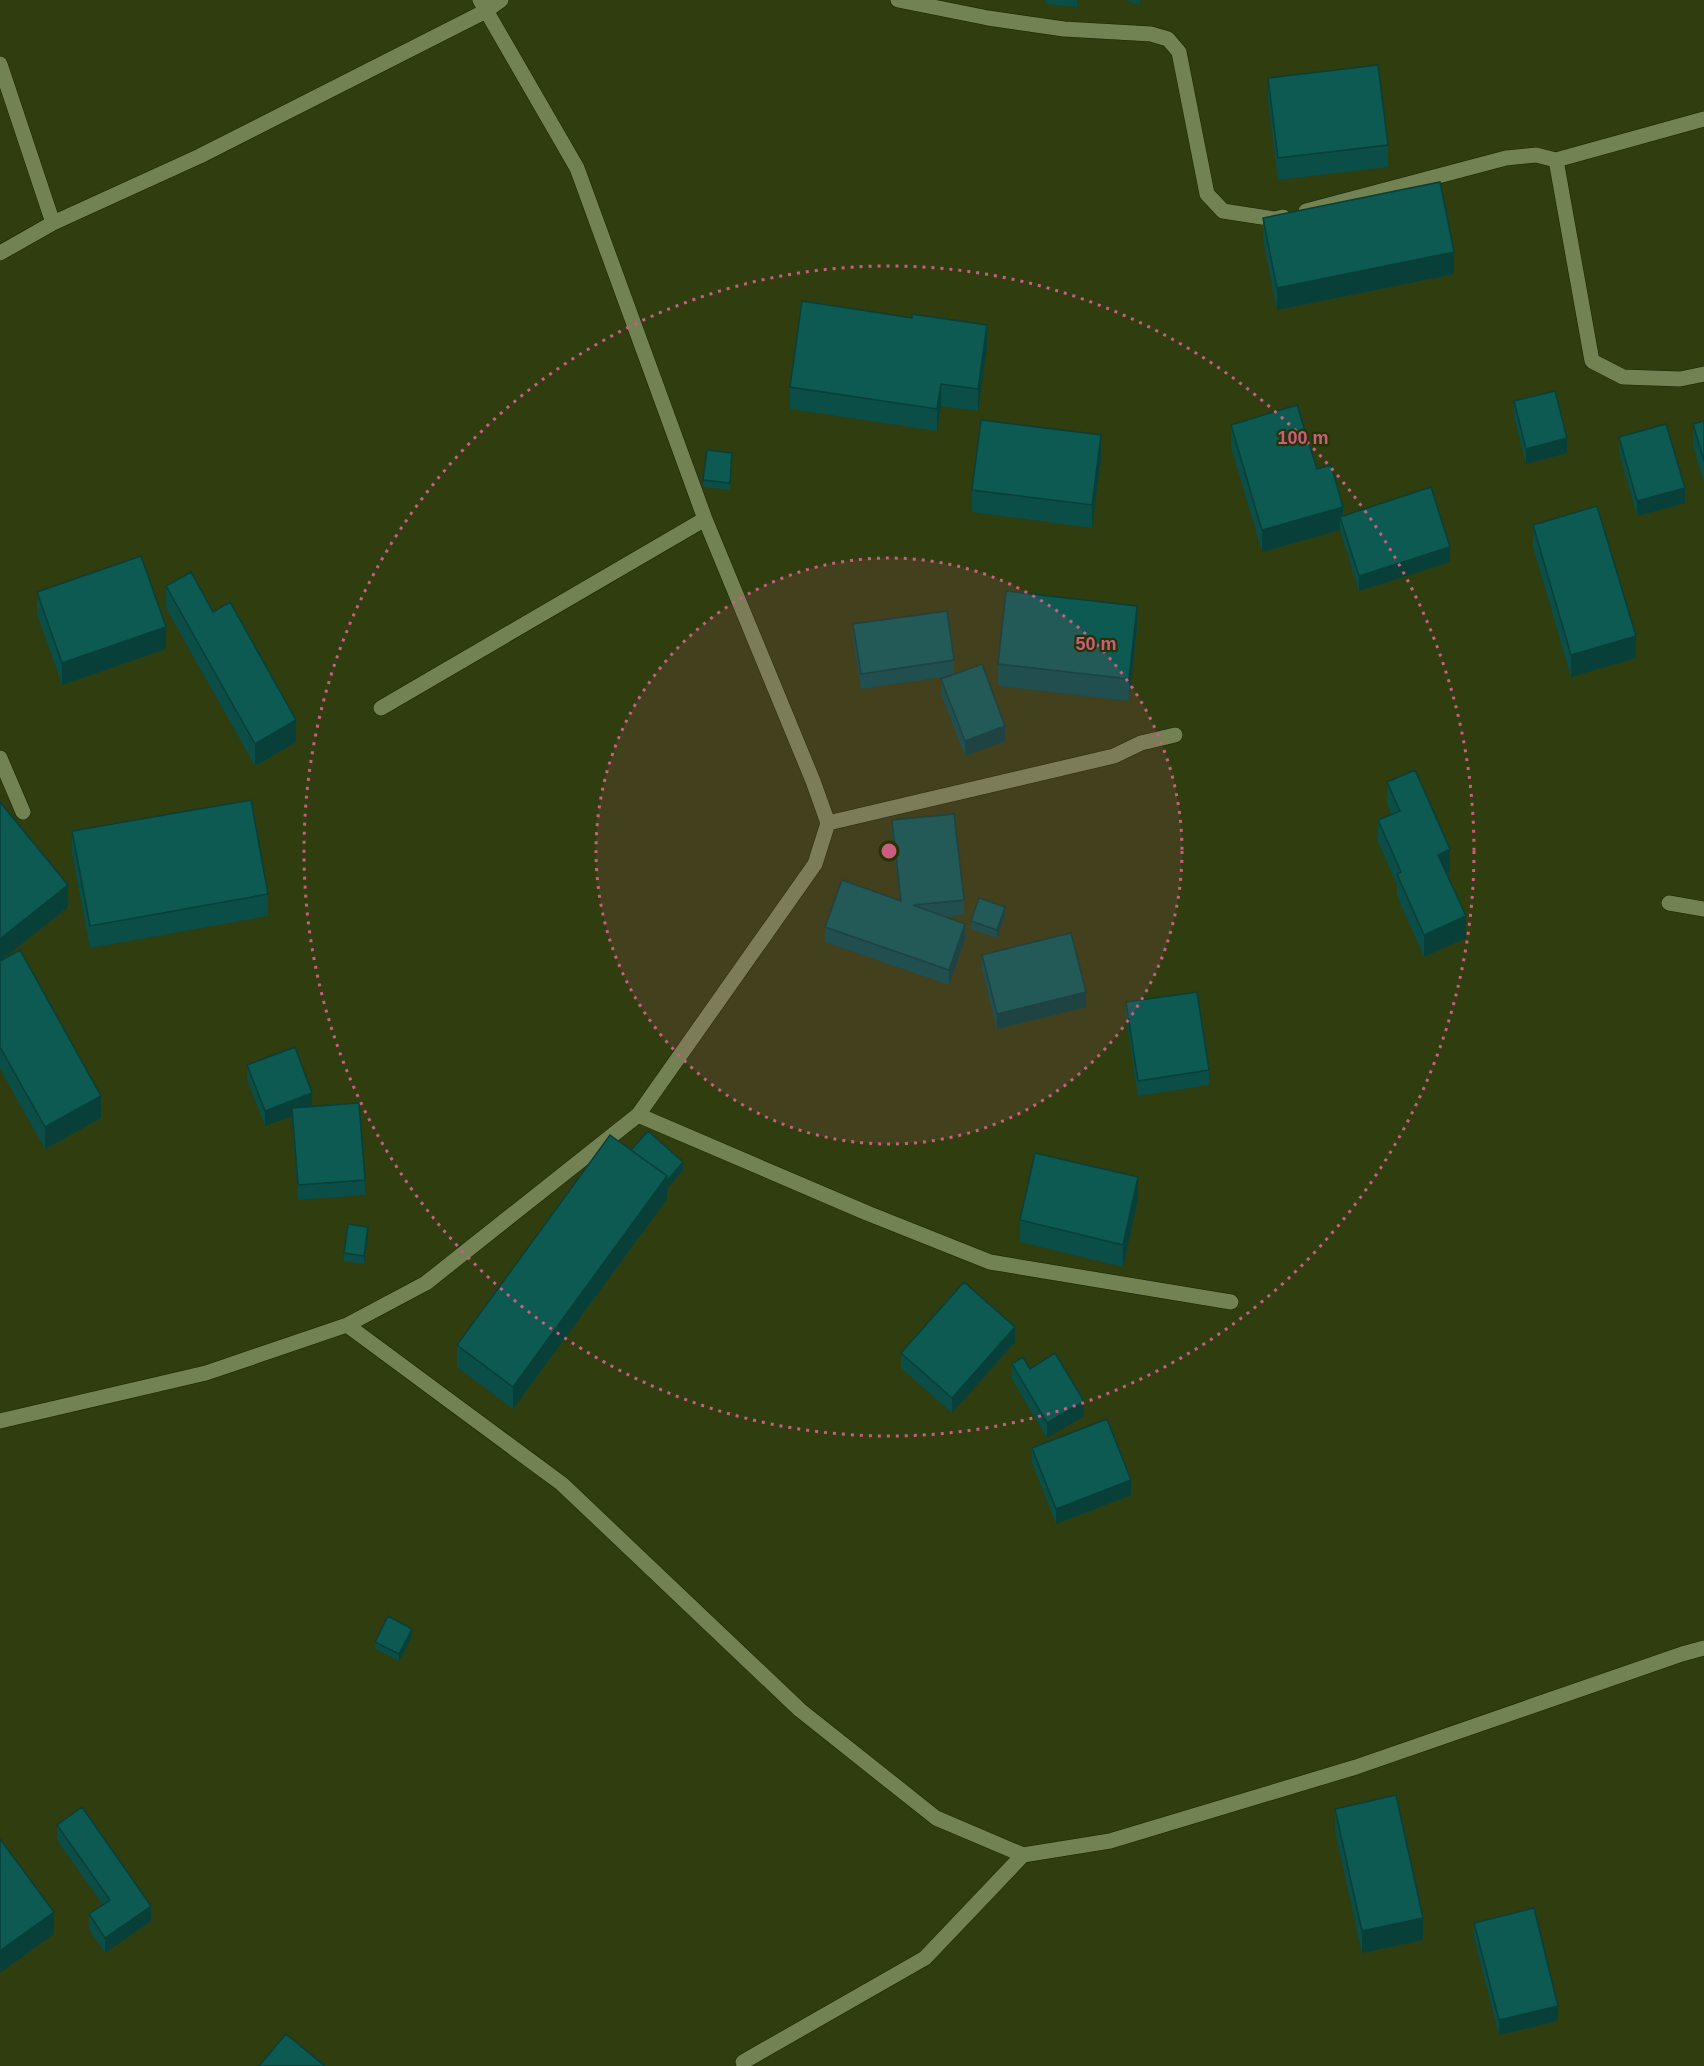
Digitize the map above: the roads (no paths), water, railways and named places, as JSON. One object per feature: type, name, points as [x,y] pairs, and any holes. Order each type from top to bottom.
[{"type":"street","points":[[0,253],[53,223],[200,156],[483,5],[501,0]]},
{"type":"street","points":[[898,0],[988,18],[1064,29],[1151,34],[1168,39],[1179,52],[1207,194],[1223,212],[1275,219],[1506,158],[1536,155],[1556,160],[1704,119]]},
{"type":"street","points":[[0,1421],[206,1373],[346,1325],[426,1283],[638,1115],[815,864],[828,823],[813,781],[705,519],[578,168],[483,5]]},
{"type":"street","points":[[0,64],[53,223]]},
{"type":"street","points":[[1556,160],[1592,361],[1623,376],[1680,379],[1704,374]]},
{"type":"street","points":[[381,708],[705,519]]},
{"type":"street","points":[[828,823],[1114,756],[1141,743],[1174,735]]},
{"type":"street","points":[[0,759],[23,812]]},
{"type":"street","points":[[1669,903],[1704,909]]},
{"type":"street","points":[[638,1115],[867,1213],[990,1262],[1231,1302]]},
{"type":"street","points":[[346,1325],[562,1484],[800,1710],[936,1818],[1023,1855],[1110,1841],[1345,1770],[1704,1648]]},
{"type":"street","points":[[743,2062],[925,1958],[1023,1855]]}]
